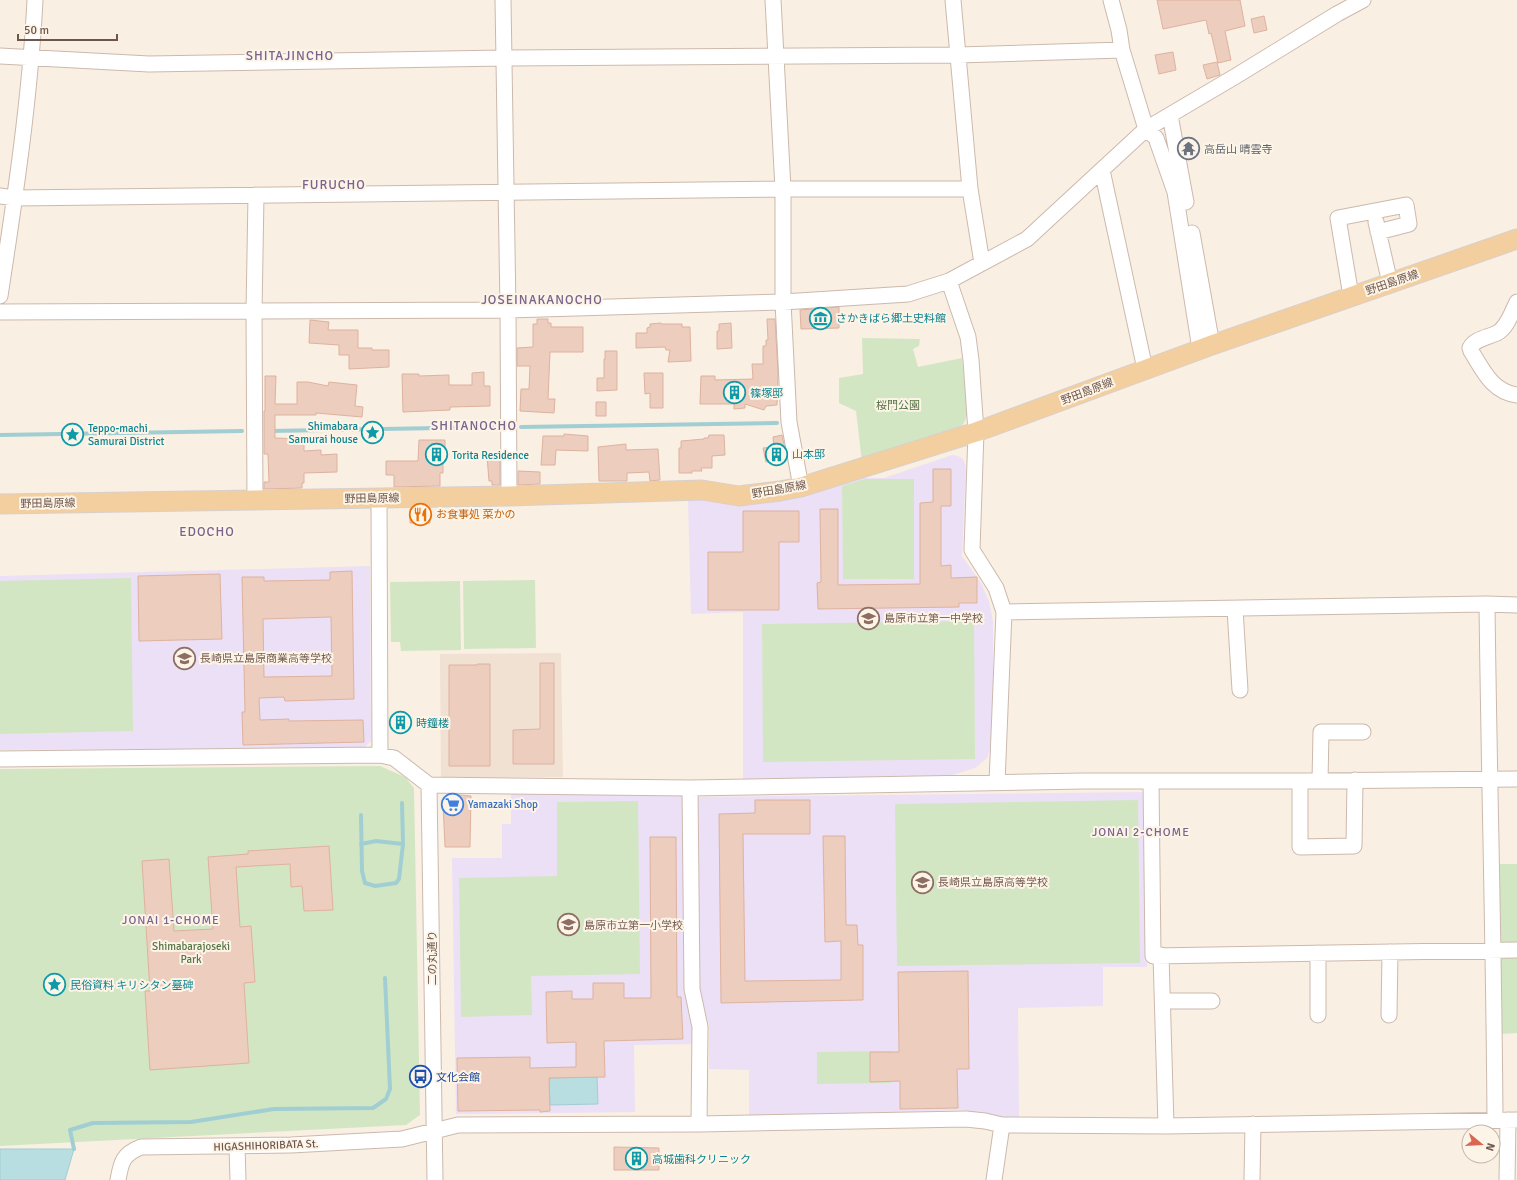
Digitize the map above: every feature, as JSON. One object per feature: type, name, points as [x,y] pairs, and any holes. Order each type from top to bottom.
[{"type":"main road","name":"野田島原線","points":[[0,504],[509,496],[702,490],[739,496],[780,491],[801,487],[976,432],[1206,347],[1517,239]]},
{"type":"street","points":[[0,293],[7,197],[32,58],[35,0]]},
{"type":"street","points":[[503,0],[508,310],[509,496]]},
{"type":"street","points":[[773,0],[783,189],[783,302],[789,422],[801,487]]},
{"type":"street","points":[[953,0],[970,189],[982,264]]},
{"type":"street","points":[[1111,0],[1119,30],[1122,50],[1146,129],[1156,138],[1175,192],[1206,347]]},
{"type":"street","points":[[0,312],[508,310],[783,302],[908,294],[949,281],[1027,238],[1146,129],[1243,72],[1335,7],[1363,0]]},
{"type":"street","points":[[0,56],[149,64],[504,58],[958,56],[1122,50]]},
{"type":"street","points":[[1170,114],[1206,347]]},
{"type":"street","points":[[1102,170],[1145,369]]},
{"type":"street","points":[[7,197],[783,189],[970,189]]},
{"type":"street","points":[[255,500],[254,312],[256,195]]},
{"type":"street","points":[[1351,296],[1338,218],[1406,205],[1409,224],[1378,232]]},
{"type":"street","points":[[1374,211],[1390,283]]},
{"type":"street","points":[[949,281],[968,337],[976,432],[972,550],[996,588],[1004,612],[997,783]]},
{"type":"street","points":[[1517,302],[1503,329],[1474,343],[1470,348],[1483,371],[1494,385],[1507,393],[1517,395]]},
{"type":"street","points":[[379,498],[380,755]]},
{"type":"street","points":[[1004,612],[1487,604],[1517,605]]},
{"type":"street","points":[[1487,604],[1489,779],[1494,950],[1507,1120],[1507,1180]]},
{"type":"street","points":[[1235,609],[1240,690]]},
{"type":"street","points":[[1320,781],[1321,732],[1363,732]]},
{"type":"street","points":[[0,759],[380,755],[394,758],[429,785],[690,788],[1151,781],[1517,779]]},
{"type":"street","points":[[1300,781],[1300,847],[1354,846],[1355,780]]},
{"type":"street","points":[[1151,781],[1153,956],[1517,950]]},
{"type":"street","name":"二の丸通り","points":[[429,785],[432,935],[433,1130],[435,1180]]},
{"type":"street","points":[[690,788],[692,989],[700,1027],[699,1124]]},
{"type":"street","points":[[1389,1015],[1390,952]]},
{"type":"street","points":[[1318,953],[1318,1015]]},
{"type":"street","points":[[1161,955],[1166,1126]]},
{"type":"street","points":[[1162,1001],[1212,1001]]},
{"type":"street","name":"HIGASHIHORIBATA St.","points":[[118,1180],[123,1160],[128,1154],[141,1147],[291,1145],[402,1139],[433,1130],[458,1125],[699,1124],[966,1119],[1002,1125],[1166,1126],[1507,1120]]},
{"type":"street","points":[[1252,1180],[1253,1124]]},
{"type":"street","points":[[994,1180],[1002,1125]]},
{"type":"street","points":[[237,1146],[238,1180]]},
{"type":"shaded area","name":"島原市立第一中学校","points":[[952,455],[963,459],[966,467],[962,556],[981,583],[989,601],[993,621],[993,740],[987,758],[975,768],[949,776],[743,779],[743,612],[691,614],[688,500],[710,500],[737,504],[766,503],[795,498],[864,478],[884,478]]},
{"type":"shaded area","name":"長崎県立島原商業高等学校","points":[[370,566],[371,741],[364,748],[0,750],[0,576]]},
{"type":"shaded area","points":[[561,653],[563,777],[441,778],[440,654]]},
{"type":"shaded area","name":"島原市立第一小学校","points":[[511,792],[684,796],[696,1044],[634,1045],[635,1112],[456,1114],[452,858],[502,858],[502,824],[511,824]]},
{"type":"shaded area","name":"長崎県立島原高等学校","points":[[1145,792],[1147,967],[1103,967],[1103,1006],[1018,1008],[1019,1119],[961,1110],[749,1117],[749,1070],[709,1069],[709,1026],[700,993],[697,797]]},
{"type":"green space","name":"桜門公園","points":[[862,338],[920,339],[919,346],[913,349],[918,367],[962,358],[968,413],[964,423],[958,430],[862,462],[856,411],[839,403],[839,378],[863,374]]},
{"type":"green space","points":[[865,479],[914,479],[914,579],[843,579],[842,486]]},
{"type":"green space","points":[[131,578],[133,731],[0,734],[0,581]]},
{"type":"green space","points":[[535,580],[536,648],[464,649],[463,581]]},
{"type":"green space","points":[[460,581],[461,650],[401,651],[400,642],[391,642],[390,582]]},
{"type":"green space","points":[[974,621],[975,759],[763,762],[762,624]]},
{"type":"green space","name":"Shimabarajoseki Park","points":[[380,766],[405,777],[414,788],[420,1115],[406,1125],[0,1146],[0,769]]},
{"type":"green space","points":[[1138,800],[1140,963],[897,966],[895,804]]},
{"type":"green space","points":[[638,801],[640,974],[531,976],[532,1015],[461,1017],[459,878],[557,876],[557,802]]},
{"type":"green space","points":[[1500,864],[1517,864],[1517,944],[1500,944]]},
{"type":"green space","points":[[1501,957],[1517,957],[1517,1033],[1501,1034]]},
{"type":"green space","points":[[891,1051],[891,1083],[817,1084],[817,1052]]},
{"type":"water","points":[[597,1077],[598,1104],[550,1105],[549,1078]]},
{"type":"water","points":[[0,1149],[74,1149],[65,1180],[0,1180]]},
{"type":"building","points":[[1157,0],[1240,0],[1245,26],[1225,31],[1231,60],[1218,63],[1211,33],[1209,34],[1206,20],[1163,29]]},
{"type":"building","points":[[1264,16],[1267,30],[1254,33],[1251,19]]},
{"type":"building","points":[[1173,52],[1176,70],[1159,74],[1155,55]]},
{"type":"building","points":[[1217,62],[1220,75],[1207,79],[1203,65]]},
{"type":"building","name":"さかきばら郷土史料館","points":[[839,307],[839,328],[801,329],[800,310]]},
{"type":"building","points":[[537,319],[548,319],[548,323],[551,323],[551,327],[583,327],[583,352],[550,352],[548,399],[555,399],[554,413],[520,411],[521,389],[529,389],[530,366],[517,366],[517,348],[533,347],[533,324],[537,324]]},
{"type":"building","points":[[767,319],[775,319],[778,373],[777,405],[766,406],[764,410],[745,404],[745,408],[734,409],[734,404],[700,404],[701,376],[715,376],[715,380],[753,379],[752,364],[763,364],[763,346],[766,346],[766,340],[768,340]]},
{"type":"building","points":[[310,320],[329,322],[328,330],[358,330],[358,348],[389,350],[389,367],[349,369],[349,355],[339,355],[339,345],[309,343]]},
{"type":"building","points":[[731,323],[732,348],[717,349],[717,331],[719,331],[719,324]]},
{"type":"building","points":[[650,324],[682,324],[682,327],[690,327],[691,361],[668,362],[670,350],[666,350],[665,347],[636,348],[636,333],[647,333],[647,328],[650,327]]},
{"type":"building","points":[[605,351],[617,351],[617,390],[597,391],[597,378],[604,378]]},
{"type":"building","points":[[484,372],[484,386],[490,386],[490,406],[450,407],[450,410],[403,412],[402,374],[419,374],[419,376],[449,375],[449,385],[472,385],[472,373]]},
{"type":"building","points":[[644,373],[663,373],[663,408],[650,408],[650,393],[645,394]]},
{"type":"building","points":[[265,376],[276,376],[275,404],[297,404],[297,382],[308,382],[328,386],[329,382],[357,385],[355,406],[363,407],[362,417],[316,413],[316,415],[275,415],[275,438],[304,439],[304,451],[321,450],[321,455],[337,454],[337,472],[304,473],[304,483],[302,483],[302,488],[264,489],[264,482],[269,482],[268,454],[264,454]]},
{"type":"building","points":[[596,402],[606,402],[606,416],[596,416]]},
{"type":"building","points":[[564,434],[588,436],[588,451],[556,450],[555,465],[541,465],[543,436],[564,436]]},
{"type":"building","points":[[709,435],[724,435],[725,455],[712,456],[712,468],[701,468],[702,471],[692,471],[692,473],[679,473],[679,448],[681,448],[681,441],[704,439],[708,438]]},
{"type":"building","name":"山本邸","points":[[782,435],[787,459],[766,462],[763,448],[774,447],[773,437]]},
{"type":"building","points":[[419,440],[445,440],[445,461],[443,461],[443,473],[440,473],[440,486],[394,487],[394,475],[386,475],[386,461],[418,461]]},
{"type":"building","points":[[626,444],[626,450],[658,449],[660,480],[650,481],[649,472],[627,473],[627,481],[599,481],[598,447]]},
{"type":"building","points":[[487,456],[500,457],[500,485],[492,485],[492,481],[489,481]]},
{"type":"building","points":[[933,469],[951,469],[951,506],[941,506],[941,566],[951,565],[951,578],[977,577],[977,603],[959,603],[959,607],[818,609],[817,583],[821,582],[820,509],[838,509],[838,585],[920,584],[920,503],[933,502]]},
{"type":"building","points":[[518,471],[540,472],[540,484],[518,485]]},
{"type":"building","name":"お食事処 菜かの","points":[[430,508],[430,523],[410,523],[410,509]]},
{"type":"building","points":[[743,511],[799,511],[799,542],[779,542],[779,610],[708,610],[708,552],[743,552]]},
{"type":"building","points":[[352,571],[354,699],[285,701],[284,697],[259,698],[260,720],[363,720],[364,742],[243,745],[242,712],[245,712],[242,577],[264,577],[264,581],[330,580],[330,572]],"holes":[[[331,617],[332,676],[264,677],[263,619]]]},
{"type":"building","points":[[220,574],[222,639],[139,641],[138,576]]},
{"type":"building","points":[[540,663],[554,663],[554,764],[513,764],[513,730],[540,729]]},
{"type":"building","points":[[490,664],[490,766],[449,766],[449,665]]},
{"type":"building","points":[[450,794],[471,796],[470,847],[445,847],[443,803]]},
{"type":"building","points":[[755,800],[810,800],[810,834],[743,834],[745,981],[841,980],[841,941],[825,942],[823,836],[845,836],[846,925],[857,925],[858,945],[863,945],[863,1000],[721,1003],[719,814],[755,813]]},
{"type":"building","points":[[650,837],[676,837],[677,997],[681,997],[683,1039],[604,1041],[605,1077],[549,1078],[550,1111],[458,1111],[457,1058],[530,1057],[530,1068],[576,1067],[576,1042],[547,1043],[546,992],[572,991],[572,999],[593,999],[593,983],[624,983],[624,998],[651,998]]},
{"type":"building","points":[[329,846],[333,910],[304,911],[302,886],[291,887],[290,864],[236,867],[240,927],[251,926],[255,982],[244,983],[249,1063],[150,1070],[145,991],[150,991],[142,861],[169,859],[174,931],[213,929],[208,857],[248,854],[248,851]]},
{"type":"building","points":[[968,971],[969,1069],[957,1069],[958,1108],[900,1109],[900,1081],[870,1082],[870,1052],[899,1052],[898,972]]},
{"type":"building","name":"高城歯科クリニック","points":[[614,1147],[659,1148],[659,1170],[614,1170]]},
{"type":"waterway","points":[[521,427],[777,423]]},
{"type":"waterway","points":[[270,431],[495,427]]},
{"type":"waterway","points":[[0,435],[242,431]]},
{"type":"waterway","points":[[361,815],[362,871],[365,883],[375,886],[396,883],[399,879],[403,844],[402,803]]},
{"type":"waterway","points":[[361,844],[376,841],[403,844]]},
{"type":"waterway","points":[[74,1149],[70,1130],[93,1123],[191,1122],[274,1109],[373,1108],[386,1099],[390,1089],[385,978]]},
{"type":"place","name":"高岳山 晴雲寺","points":[[1189,149]]},
{"type":"place","name":"さかきばら郷土史料館","points":[[820,318]]},
{"type":"place","name":"篠塚邸","points":[[735,393]]},
{"type":"place","name":"Shimabara Samurai house","points":[[373,432]]},
{"type":"place","name":"Teppo-machi Samurai District","points":[[73,434]]},
{"type":"place","name":"山本邸","points":[[776,454]]},
{"type":"place","name":"Torita Residence","points":[[436,455]]},
{"type":"place","name":"お食事処 菜かの","points":[[420,514]]},
{"type":"place","name":"島原市立第一中学校","points":[[868,618]]},
{"type":"place","name":"長崎県立島原商業高等学校","points":[[185,658]]},
{"type":"place","name":"時鐘楼","points":[[401,723]]},
{"type":"place","name":"Yamazaki Shop","points":[[452,804]]},
{"type":"place","name":"長崎県立島原高等学校","points":[[922,882]]},
{"type":"place","name":"島原市立第一小学校","points":[[569,925]]},
{"type":"place","name":"民俗資料 キリシタン墓碑","points":[[54,985]]},
{"type":"place","name":"文化会館","points":[[421,1077]]},
{"type":"place","name":"高城歯科クリニック","points":[[637,1159]]},
{"type":"district","name":"SHITAJINCHO","points":[[290,55]]},
{"type":"district","name":"FURUCHO","points":[[334,184]]},
{"type":"district","name":"JOSEINAKANOCHO","points":[[542,299]]},
{"type":"district","name":"SHITANOCHO","points":[[474,425]]},
{"type":"district","name":"EDOCHO","points":[[207,531]]},
{"type":"district","name":"JONAI 2-CHOME","points":[[1141,832]]},
{"type":"district","name":"JONAI 1-CHOME","points":[[171,920]]}]
